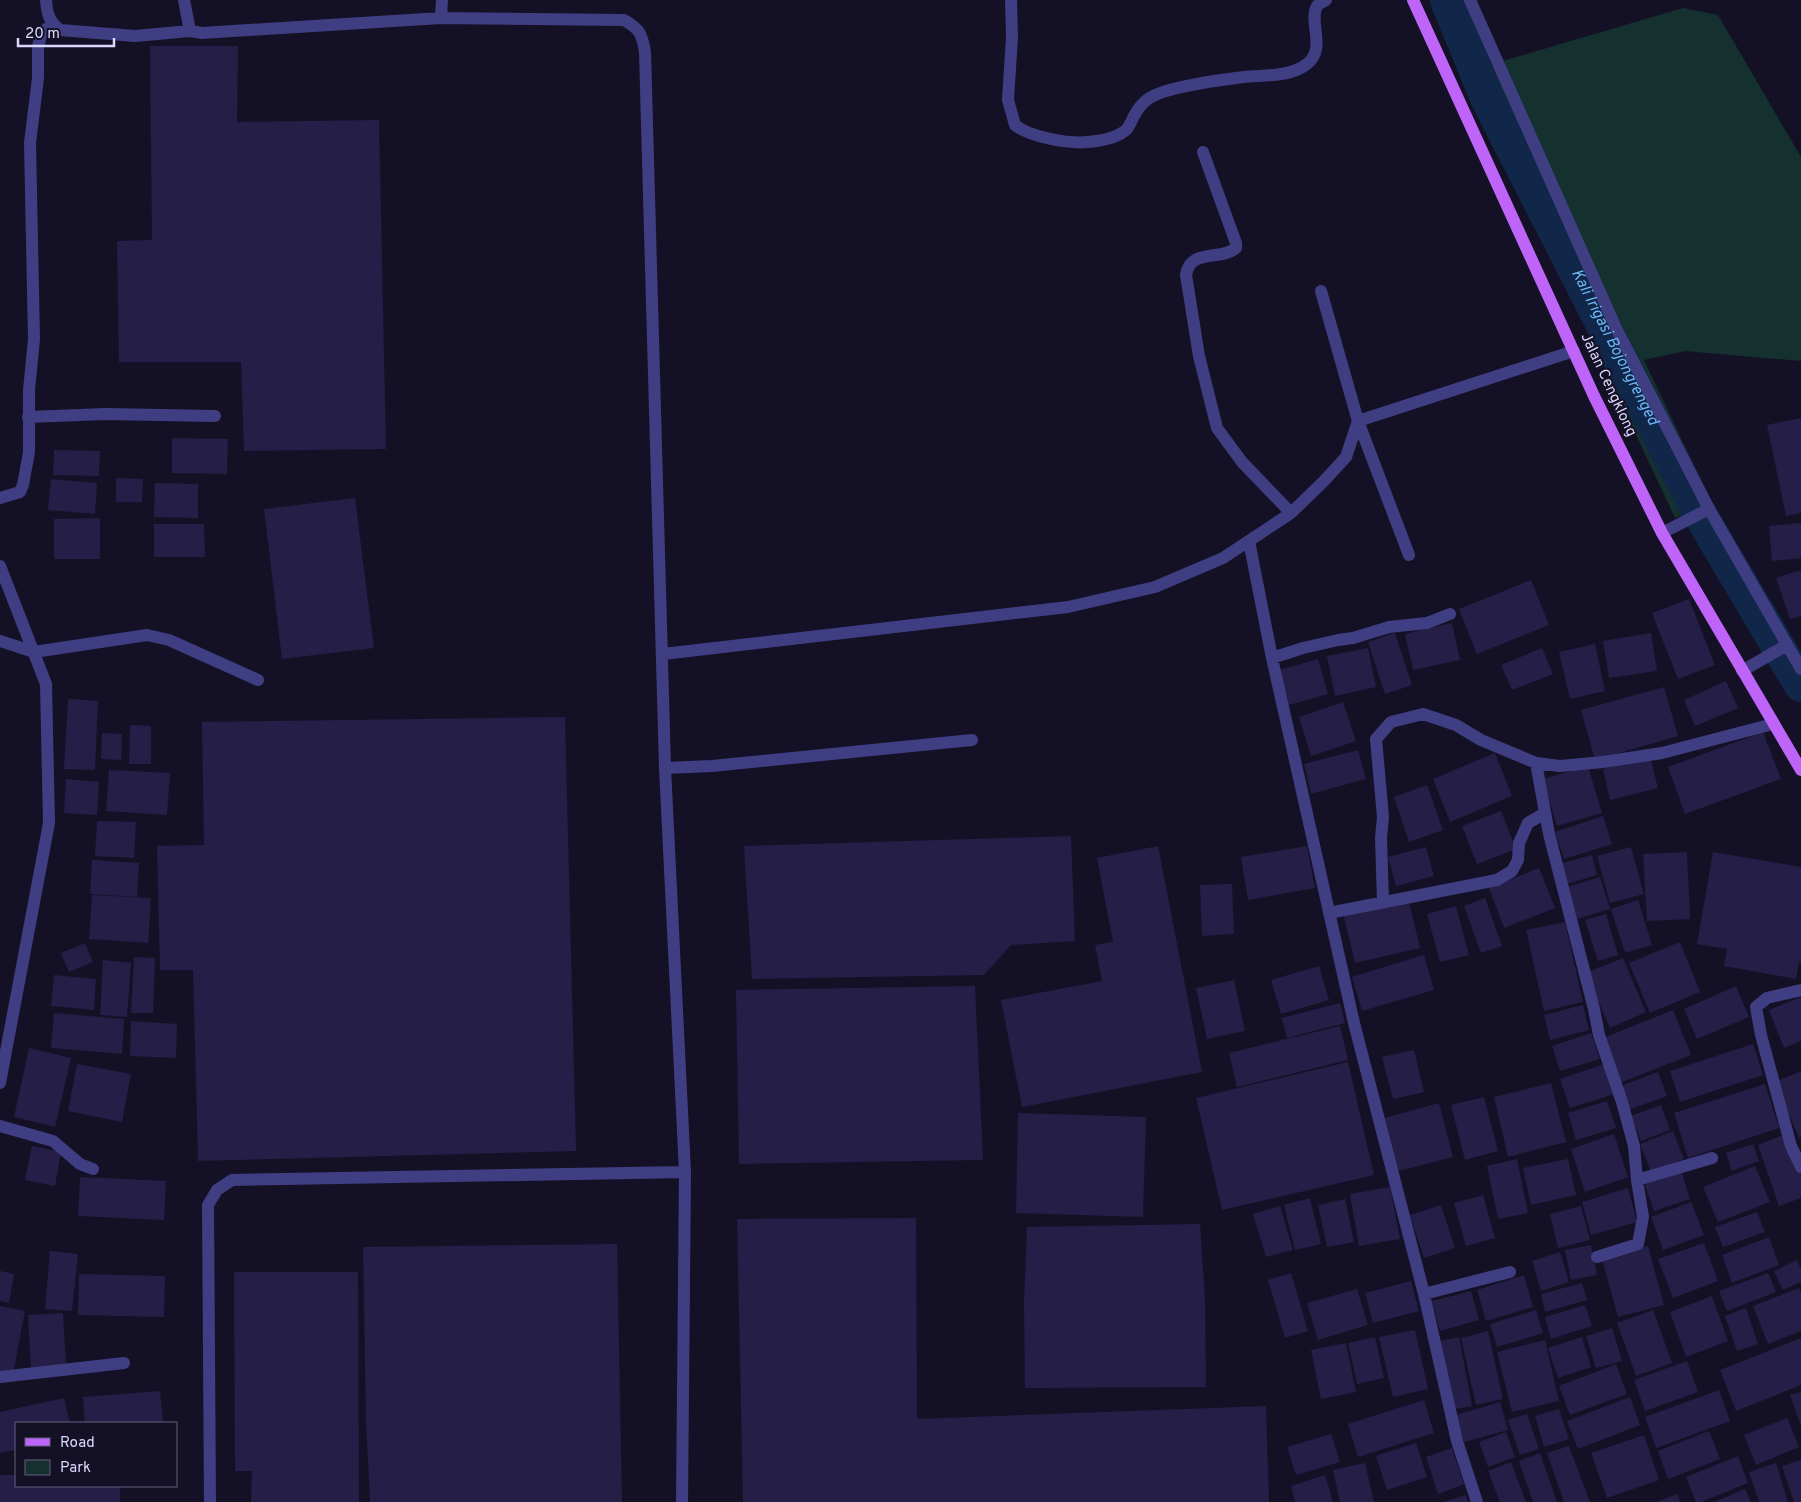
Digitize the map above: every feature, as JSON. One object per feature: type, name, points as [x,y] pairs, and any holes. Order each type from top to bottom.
[{"type":"main road","name":"Jalan Cengklong","points":[[1413,0],[1594,396],[1662,533],[1747,668],[1773,724],[1801,770]]},
{"type":"street","points":[[46,0],[48,15],[52,24],[60,30],[134,36],[190,31],[202,33],[228,32],[441,18],[624,20],[636,26],[643,37],[646,62],[665,768],[685,1172],[682,1502]]},
{"type":"street","points":[[184,0],[190,31]]},
{"type":"street","points":[[441,18],[442,0]]},
{"type":"street","points":[[1011,0],[1012,36],[1008,100],[1015,125],[1032,134],[1047,138],[1086,143],[1118,135],[1126,129],[1140,104],[1154,95],[1215,80],[1282,73],[1305,66],[1316,50],[1316,8],[1326,0]]},
{"type":"street","points":[[1470,0],[1612,320],[1706,510],[1785,647],[1801,669]]},
{"type":"street","points":[[0,498],[20,492],[24,485],[29,452],[29,390],[34,338],[30,143],[38,78],[38,46],[42,33],[52,24]]},
{"type":"street","points":[[1204,152],[1236,243],[1236,248],[1232,251],[1209,255],[1195,260],[1187,268],[1186,275],[1199,356],[1212,413],[1216,428],[1226,442],[1291,513]]},
{"type":"street","points":[[1321,291],[1358,421],[1409,555]]},
{"type":"street","points":[[1358,421],[1574,351]]},
{"type":"street","points":[[28,417],[105,414],[215,416]]},
{"type":"street","points":[[663,654],[1068,607],[1155,587],[1223,558],[1291,513],[1346,457],[1358,421]]},
{"type":"street","points":[[1662,533],[1706,510]]},
{"type":"street","points":[[1249,541],[1272,658],[1354,1022],[1424,1294],[1456,1440],[1477,1502]]},
{"type":"street","points":[[0,566],[46,684],[49,824],[4,1035],[0,1083]]},
{"type":"street","points":[[1272,658],[1389,627],[1427,623],[1450,614]]},
{"type":"street","points":[[0,642],[34,652],[146,635],[169,640],[258,680]]},
{"type":"street","points":[[1747,668],[1785,647]]},
{"type":"street","points":[[1383,902],[1381,838],[1383,817],[1376,739],[1391,722],[1423,714],[1456,725],[1481,740],[1536,763],[1569,765],[1662,754],[1773,724]]},
{"type":"street","points":[[665,768],[712,766],[972,740]]},
{"type":"street","points":[[1536,763],[1556,862],[1594,1009],[1598,1036],[1622,1102],[1634,1146],[1643,1217],[1638,1244],[1597,1257]]},
{"type":"street","points":[[1329,913],[1497,880],[1512,871],[1518,860],[1519,842],[1528,823],[1545,813]]},
{"type":"street","points":[[1801,990],[1767,998],[1756,1007],[1761,1036],[1791,1146],[1801,1167]]},
{"type":"street","points":[[0,1126],[53,1141],[80,1164],[93,1169]]},
{"type":"street","points":[[1637,1180],[1712,1158]]},
{"type":"street","points":[[210,1502],[208,1205],[217,1190],[232,1180],[685,1172]]},
{"type":"street","points":[[1424,1294],[1510,1272]]},
{"type":"street","points":[[0,1378],[124,1363]]},
{"type":"green space","points":[[1683,8],[1718,15],[1801,157],[1801,361],[1685,351],[1644,360],[1711,501],[1675,518],[1469,78],[1506,60]]},
{"type":"building","points":[[150,46],[238,46],[237,122],[379,120],[386,449],[244,451],[241,362],[119,362],[117,241],[152,240]]},
{"type":"building","points":[[1801,418],[1801,513],[1786,516],[1767,425]]},
{"type":"building","points":[[172,438],[228,439],[227,474],[172,473]]},
{"type":"building","points":[[54,450],[100,451],[99,476],[53,475]]},
{"type":"building","points":[[116,478],[143,479],[142,502],[116,502]]},
{"type":"building","points":[[51,479],[97,483],[95,514],[48,510]]},
{"type":"building","points":[[155,483],[198,484],[198,518],[154,517]]},
{"type":"building","points":[[355,498],[374,648],[282,659],[264,509]]},
{"type":"building","points":[[100,518],[100,559],[54,559],[54,519]]},
{"type":"building","points":[[1801,523],[1801,558],[1772,561],[1769,526]]},
{"type":"building","points":[[154,524],[204,524],[205,557],[154,557]]},
{"type":"building","points":[[1801,570],[1801,616],[1790,619],[1776,578]]},
{"type":"building","points":[[1531,580],[1549,625],[1477,654],[1459,609]]},
{"type":"building","points":[[1689,599],[1715,665],[1678,679],[1652,613]]},
{"type":"building","points":[[1452,623],[1460,660],[1413,670],[1405,634]]},
{"type":"building","points":[[1395,633],[1412,685],[1385,694],[1368,642]]},
{"type":"building","points":[[1651,633],[1657,671],[1609,678],[1603,641]]},
{"type":"building","points":[[1595,644],[1605,691],[1570,699],[1559,652]]},
{"type":"building","points":[[1368,648],[1376,687],[1335,696],[1327,656]]},
{"type":"building","points":[[1542,648],[1553,674],[1512,690],[1501,665]]},
{"type":"building","points":[[1318,659],[1328,694],[1289,705],[1279,670]]},
{"type":"building","points":[[1726,681],[1738,708],[1695,726],[1684,700]]},
{"type":"building","points":[[1664,687],[1678,736],[1595,760],[1581,710]]},
{"type":"building","points":[[68,699],[98,701],[95,770],[64,769]]},
{"type":"building","points":[[1343,702],[1356,741],[1311,756],[1299,717]]},
{"type":"building","points":[[565,717],[576,1151],[198,1161],[193,970],[160,970],[157,846],[204,845],[202,722]]},
{"type":"building","points":[[130,725],[151,726],[151,764],[129,764]]},
{"type":"building","points":[[1763,732],[1781,779],[1685,814],[1668,767]]},
{"type":"building","points":[[102,733],[122,734],[121,760],[101,759]]},
{"type":"building","points":[[1358,750],[1366,779],[1311,794],[1304,764]]},
{"type":"building","points":[[1495,753],[1512,796],[1450,822],[1433,779]]},
{"type":"building","points":[[1650,757],[1658,788],[1610,800],[1603,769]]},
{"type":"building","points":[[1588,766],[1602,813],[1557,826],[1543,779]]},
{"type":"building","points":[[109,770],[170,773],[167,815],[106,811]]},
{"type":"building","points":[[66,779],[99,782],[97,815],[64,813]]},
{"type":"building","points":[[1427,785],[1443,830],[1409,842],[1394,797]]},
{"type":"building","points":[[1501,811],[1516,849],[1477,864],[1462,826]]},
{"type":"building","points":[[1603,816],[1612,844],[1564,859],[1555,832]]},
{"type":"building","points":[[97,821],[136,822],[134,858],[95,856]]},
{"type":"building","points":[[1071,836],[1075,941],[1011,945],[984,975],[752,979],[744,846]]},
{"type":"building","points":[[1158,846],[1202,1072],[1022,1107],[1001,1000],[1102,981],[1095,945],[1113,942],[1097,858]]},
{"type":"building","points":[[1307,846],[1315,888],[1248,900],[1241,857]]},
{"type":"building","points":[[1426,847],[1434,876],[1396,886],[1388,857]]},
{"type":"building","points":[[1631,847],[1644,894],[1610,903],[1597,856]]},
{"type":"building","points":[[1687,852],[1690,919],[1647,921],[1643,854]]},
{"type":"building","points":[[1713,852],[1801,867],[1801,962],[1799,962],[1796,979],[1724,966],[1727,949],[1697,944]]},
{"type":"building","points":[[1592,855],[1597,875],[1567,884],[1562,863]]},
{"type":"building","points":[[92,860],[139,863],[137,897],[90,894]]},
{"type":"building","points":[[1539,868],[1555,908],[1504,928],[1489,888]]},
{"type":"building","points":[[1600,877],[1610,909],[1577,919],[1567,887]]},
{"type":"building","points":[[1232,884],[1234,934],[1202,936],[1200,885]]},
{"type":"building","points":[[92,895],[151,898],[148,943],[89,939]]},
{"type":"building","points":[[1408,898],[1420,948],[1355,963],[1343,913]]},
{"type":"building","points":[[1485,898],[1502,946],[1481,953],[1464,906]]},
{"type":"building","points":[[1638,900],[1652,945],[1625,953],[1611,909]]},
{"type":"building","points":[[1456,906],[1469,955],[1440,962],[1427,914]]},
{"type":"building","points":[[1606,914],[1618,955],[1598,961],[1585,920]]},
{"type":"building","points":[[1565,922],[1583,1002],[1544,1011],[1526,930]]},
{"type":"building","points":[[1680,942],[1700,992],[1650,1013],[1629,963]]},
{"type":"building","points":[[85,943],[93,962],[69,972],[61,953]]},
{"type":"building","points":[[1424,955],[1434,990],[1362,1011],[1352,977]]},
{"type":"building","points":[[134,957],[155,958],[153,1013],[131,1013]]},
{"type":"building","points":[[1623,958],[1646,1012],[1610,1028],[1586,973]]},
{"type":"building","points":[[103,960],[131,963],[127,1017],[100,1015]]},
{"type":"building","points":[[1319,966],[1329,1000],[1281,1014],[1271,980]]},
{"type":"building","points":[[54,975],[96,979],[94,1010],[51,1006]]},
{"type":"building","points":[[1234,980],[1245,1031],[1207,1039],[1196,988]]},
{"type":"building","points":[[975,986],[983,1160],[739,1164],[736,990]]},
{"type":"building","points":[[1736,986],[1749,1017],[1697,1039],[1684,1009]]},
{"type":"building","points":[[1801,997],[1801,1041],[1784,1048],[1769,1010]]},
{"type":"building","points":[[1340,1003],[1345,1023],[1287,1038],[1282,1018]]},
{"type":"building","points":[[1583,1005],[1589,1030],[1550,1040],[1544,1015]]},
{"type":"building","points":[[1673,1010],[1691,1055],[1620,1083],[1603,1038]]},
{"type":"building","points":[[54,1013],[124,1019],[122,1054],[51,1048]]},
{"type":"building","points":[[131,1021],[177,1024],[176,1058],[130,1056]]},
{"type":"building","points":[[1340,1026],[1348,1060],[1237,1087],[1229,1053]]},
{"type":"building","points":[[1591,1033],[1600,1059],[1560,1071],[1552,1046]]},
{"type":"building","points":[[1753,1044],[1763,1075],[1680,1102],[1670,1071]]},
{"type":"building","points":[[29,1048],[71,1058],[55,1127],[14,1117]]},
{"type":"building","points":[[1414,1050],[1424,1092],[1393,1099],[1382,1057]]},
{"type":"building","points":[[1348,1062],[1374,1175],[1222,1210],[1196,1098]]},
{"type":"building","points":[[77,1064],[131,1074],[122,1122],[68,1111]]},
{"type":"building","points":[[1605,1064],[1615,1094],[1570,1108],[1560,1079]]},
{"type":"building","points":[[1801,1071],[1801,1137],[1799,1138],[1775,1082]]},
{"type":"building","points":[[1658,1072],[1667,1096],[1628,1110],[1620,1086]]},
{"type":"building","points":[[1551,1083],[1566,1142],[1508,1157],[1494,1097]]},
{"type":"building","points":[[1765,1084],[1779,1128],[1688,1158],[1674,1113]]},
{"type":"building","points":[[1484,1097],[1498,1151],[1465,1160],[1451,1105]]},
{"type":"building","points":[[1607,1101],[1616,1128],[1576,1140],[1568,1113]]},
{"type":"building","points":[[1439,1103],[1453,1157],[1395,1172],[1381,1119]]},
{"type":"building","points":[[1661,1105],[1670,1130],[1641,1141],[1631,1116]]},
{"type":"building","points":[[1018,1113],[1146,1117],[1143,1217],[1016,1213]]},
{"type":"building","points":[[1673,1131],[1684,1159],[1651,1172],[1640,1144]]},
{"type":"building","points":[[1614,1134],[1628,1177],[1585,1192],[1571,1149]]},
{"type":"building","points":[[1786,1134],[1801,1175],[1801,1198],[1779,1206],[1758,1145]]},
{"type":"building","points":[[1753,1144],[1759,1161],[1732,1171],[1726,1153]]},
{"type":"building","points":[[32,1146],[61,1152],[55,1186],[25,1180]]},
{"type":"building","points":[[1517,1159],[1528,1213],[1498,1219],[1487,1166]]},
{"type":"building","points":[[1568,1159],[1576,1195],[1531,1205],[1523,1168]]},
{"type":"building","points":[[1755,1166],[1770,1202],[1718,1222],[1703,1187]]},
{"type":"building","points":[[1681,1170],[1690,1199],[1654,1211],[1644,1182]]},
{"type":"building","points":[[80,1177],[166,1181],[164,1220],[78,1216]]},
{"type":"building","points":[[1390,1187],[1400,1239],[1359,1246],[1350,1194]]},
{"type":"building","points":[[1628,1188],[1637,1222],[1591,1235],[1582,1202]]},
{"type":"building","points":[[1483,1195],[1495,1238],[1466,1246],[1454,1203]]},
{"type":"building","points":[[1310,1198],[1321,1244],[1295,1250],[1284,1205]]},
{"type":"building","points":[[1345,1199],[1354,1242],[1327,1247],[1318,1205]]},
{"type":"building","points":[[1691,1202],[1704,1235],[1663,1250],[1651,1217]]},
{"type":"building","points":[[1441,1205],[1455,1248],[1424,1258],[1410,1215]]},
{"type":"building","points":[[1280,1206],[1293,1250],[1266,1257],[1253,1214]]},
{"type":"building","points":[[1581,1206],[1590,1240],[1558,1248],[1550,1214]]},
{"type":"building","points":[[1757,1212],[1765,1232],[1723,1247],[1715,1227]]},
{"type":"building","points":[[916,1218],[917,1419],[1266,1406],[1269,1502],[743,1502],[737,1219]]},
{"type":"building","points":[[1200,1224],[1205,1299],[1206,1387],[1025,1388],[1024,1301],[1027,1227]]},
{"type":"building","points":[[1769,1237],[1779,1265],[1732,1283],[1722,1255]]},
{"type":"building","points":[[1704,1243],[1718,1281],[1673,1298],[1658,1259]]},
{"type":"building","points":[[617,1244],[622,1502],[370,1502],[366,1421],[363,1247]]},
{"type":"building","points":[[1591,1245],[1597,1275],[1571,1280],[1565,1250]]},
{"type":"building","points":[[1648,1246],[1664,1305],[1618,1317],[1602,1259]]},
{"type":"building","points":[[50,1251],[78,1254],[72,1311],[45,1309]]},
{"type":"building","points":[[1560,1252],[1569,1282],[1541,1291],[1532,1261]]},
{"type":"building","points":[[1797,1260],[1801,1269],[1801,1282],[1783,1290],[1774,1271]]},
{"type":"building","points":[[0,1271],[14,1274],[9,1303],[0,1301]]},
{"type":"building","points":[[234,1272],[358,1272],[359,1502],[251,1502],[252,1471],[235,1471]]},
{"type":"building","points":[[1291,1273],[1308,1331],[1285,1338],[1268,1280]]},
{"type":"building","points":[[1768,1273],[1776,1292],[1727,1311],[1719,1291]]},
{"type":"building","points":[[79,1274],[165,1276],[164,1317],[78,1315]]},
{"type":"building","points":[[1524,1275],[1533,1307],[1486,1321],[1477,1290]]},
{"type":"building","points":[[1411,1281],[1419,1311],[1373,1323],[1365,1293]]},
{"type":"building","points":[[1582,1283],[1587,1300],[1545,1312],[1541,1294]]},
{"type":"building","points":[[1799,1288],[1801,1293],[1801,1331],[1768,1344],[1753,1306]]},
{"type":"building","points":[[1357,1289],[1368,1325],[1318,1340],[1307,1303]]},
{"type":"building","points":[[1471,1291],[1479,1320],[1440,1331],[1432,1301]]},
{"type":"building","points":[[1712,1296],[1728,1341],[1686,1357],[1670,1312]]},
{"type":"building","points":[[1585,1305],[1592,1326],[1551,1339],[1545,1317]]},
{"type":"building","points":[[0,1306],[25,1311],[13,1374],[0,1372]]},
{"type":"building","points":[[1746,1308],[1758,1344],[1737,1351],[1725,1316]]},
{"type":"building","points":[[1536,1310],[1543,1333],[1497,1347],[1490,1324]]},
{"type":"building","points":[[1653,1310],[1672,1363],[1636,1376],[1617,1323]]},
{"type":"building","points":[[63,1313],[66,1365],[31,1368],[28,1315]]},
{"type":"building","points":[[1612,1328],[1622,1361],[1596,1368],[1586,1336]]},
{"type":"building","points":[[1415,1330],[1428,1389],[1393,1397],[1379,1337]]},
{"type":"building","points":[[1488,1331],[1503,1399],[1476,1405],[1461,1338]]},
{"type":"building","points":[[1375,1337],[1384,1378],[1357,1384],[1348,1343]]},
{"type":"building","points":[[1459,1337],[1472,1406],[1454,1409],[1440,1341]]},
{"type":"building","points":[[1582,1337],[1591,1367],[1558,1378],[1548,1348]]},
{"type":"building","points":[[1801,1338],[1801,1385],[1736,1411],[1720,1370]]},
{"type":"building","points":[[1545,1340],[1559,1401],[1512,1412],[1497,1352]]},
{"type":"building","points":[[1346,1343],[1356,1392],[1321,1399],[1311,1350]]},
{"type":"building","points":[[1687,1361],[1698,1392],[1645,1411],[1634,1380]]},
{"type":"building","points":[[1616,1364],[1627,1394],[1570,1415],[1559,1386]]},
{"type":"building","points":[[1719,1390],[1730,1421],[1656,1448],[1645,1417]]},
{"type":"building","points":[[160,1391],[163,1422],[85,1422],[83,1397]]},
{"type":"building","points":[[1801,1392],[1801,1426],[1790,1395]]},
{"type":"building","points":[[1630,1397],[1640,1425],[1578,1449],[1567,1421]]},
{"type":"building","points":[[64,1398],[70,1422],[15,1422],[15,1450],[0,1453],[0,1412]]},
{"type":"building","points":[[1424,1400],[1434,1433],[1358,1457],[1348,1424]]},
{"type":"building","points":[[1500,1402],[1508,1430],[1464,1442],[1456,1415]]},
{"type":"building","points":[[1559,1409],[1569,1439],[1544,1447],[1535,1416]]},
{"type":"building","points":[[1527,1414],[1539,1449],[1520,1455],[1508,1420]]},
{"type":"building","points":[[1787,1418],[1799,1447],[1756,1465],[1744,1435]]},
{"type":"building","points":[[1709,1431],[1720,1459],[1668,1479],[1658,1451]]},
{"type":"building","points":[[1506,1432],[1515,1457],[1488,1467],[1479,1442]]},
{"type":"building","points":[[1331,1434],[1340,1462],[1296,1475],[1287,1447]]},
{"type":"building","points":[[1644,1435],[1659,1480],[1607,1498],[1591,1453]]},
{"type":"building","points":[[1416,1443],[1427,1477],[1387,1490],[1376,1456]]},
{"type":"building","points":[[1569,1446],[1590,1502],[1564,1502],[1547,1453]]},
{"type":"building","points":[[1452,1448],[1464,1484],[1438,1494],[1426,1457]]},
{"type":"building","points":[[1540,1453],[1557,1502],[1533,1502],[1519,1461]]},
{"type":"building","points":[[1738,1456],[1748,1483],[1701,1502],[1696,1502],[1686,1477]]},
{"type":"building","points":[[1801,1460],[1801,1502],[1794,1502],[1782,1466]]},
{"type":"building","points":[[1511,1462],[1526,1502],[1500,1502],[1488,1471]]},
{"type":"building","points":[[1365,1463],[1374,1502],[1340,1502],[1333,1470]]},
{"type":"building","points":[[1776,1463],[1788,1502],[1759,1502],[1749,1472]]},
{"type":"building","points":[[0,1475],[15,1475],[15,1487],[120,1487],[120,1502],[0,1502]]},
{"type":"building","points":[[1325,1475],[1333,1502],[1295,1502],[1291,1486]]},
{"type":"building","points":[[1745,1489],[1751,1502],[1714,1502]]},
{"type":"building","points":[[1678,1494],[1680,1502],[1656,1502]]},
{"type":"building","points":[[1466,1495],[1468,1502],[1443,1502]]},
{"type":"waterway","name":"Kali Irigasi Bojongrenged","points":[[1447,0],[1487,98],[1698,511],[1801,685]]}]
